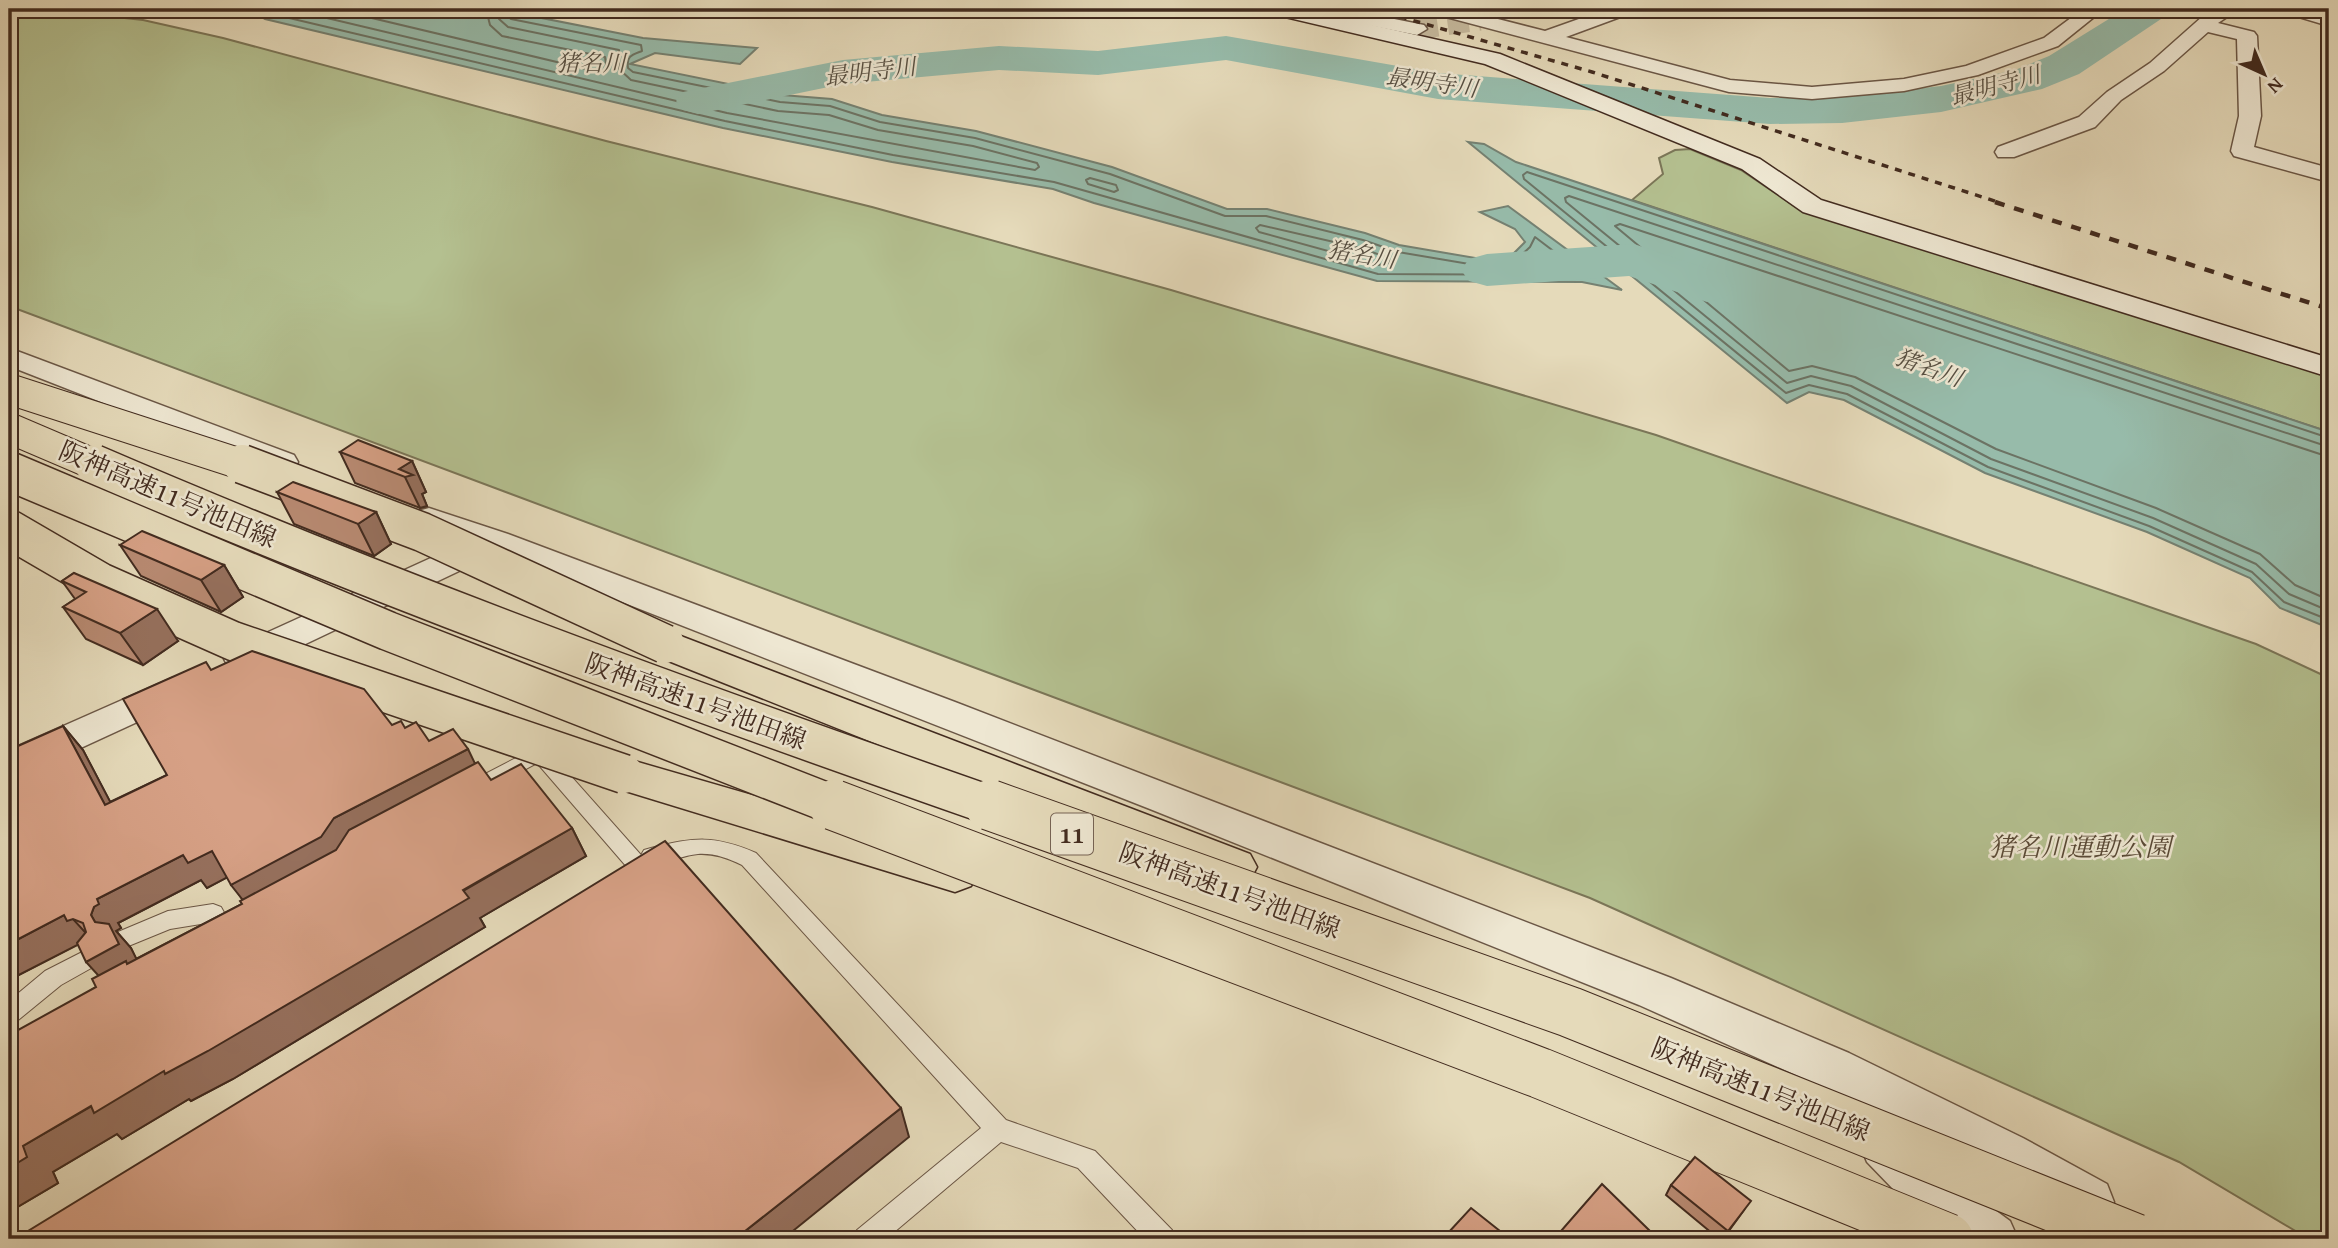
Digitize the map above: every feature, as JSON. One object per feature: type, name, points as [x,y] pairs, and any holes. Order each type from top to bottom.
[{"type":"highway","points":[[9,389],[206,451],[422,532],[665,644],[1454,954],[1570,1012]]},
{"type":"highway","name":"阪神高速11号池田線","points":[[9,428],[165,495],[694,702],[1162,865],[1570,1012],[2135,1239]]},
{"type":"highway","name":"阪神高速11号池田線","points":[[9,471],[415,644],[657,739],[1547,1075],[1948,1239]]},
{"type":"highway","points":[[9,530],[100,582],[233,641],[624,774],[1255,964]]},
{"type":"street","points":[[1275,9],[1492,59],[1751,164],[1812,206],[2329,368]]},
{"type":"street","points":[[1319,9],[1417,29]]},
{"type":"street","points":[[1438,9],[1729,86],[1812,93],[1904,85],[1971,71],[2051,42],[2095,9]]},
{"type":"street","points":[[1548,37],[1623,9]]},
{"type":"street","points":[[2006,152],[2087,122],[2114,96],[2157,67],[2204,25],[2230,9]]},
{"type":"street","points":[[2292,9],[2329,20]]},
{"type":"street","points":[[2204,25],[2247,36],[2250,116],[2242,152],[2329,175]]},
{"type":"street","points":[[9,356],[348,488]]},
{"type":"street","points":[[429,518],[496,541],[1648,987],[1782,1046],[2002,1150],[2152,1239]]},
{"type":"street","points":[[9,766],[496,541]]},
{"type":"street","points":[[1782,1046],[1940,1201],[1992,1239]]},
{"type":"lane","points":[[455,799],[539,754],[634,860]]},
{"type":"lane","points":[[610,875],[634,860],[698,845],[724,847],[749,859],[998,1129],[1086,1159],[1163,1239]]},
{"type":"lane","points":[[126,939],[168,920],[213,913],[232,933],[202,949]]},
{"type":"lane","points":[[9,1014],[37,989],[94,955]]},
{"type":"lane","points":[[866,1239],[998,1129]]},
{"type":"green space","name":"猪名川運動公園","points":[[9,9],[41,9],[143,20],[223,38],[606,141],[872,207],[1171,290],[1656,435],[2256,644],[2329,678],[2329,1239],[2309,1239],[2179,1162],[1590,898],[9,306]]},
{"type":"green space","points":[[1690,149],[1741,170],[1796,207],[1840,223],[2329,376],[2329,432],[1632,200],[1663,174],[1659,158],[1675,150]]},
{"type":"water","name":"猪名川","points":[[249,9],[496,9],[643,38],[757,48],[740,64],[655,53],[630,64],[782,95],[832,99],[882,115],[976,131],[1112,167],[1227,209],[1267,209],[1365,233],[1399,245],[1487,260],[1513,254],[1525,242],[1515,229],[1480,212],[1508,206],[1622,290],[1582,282],[1377,281],[1094,203],[1053,189],[892,162],[723,128],[265,19]]},
{"type":"water","points":[[1468,142],[1484,144],[1516,162],[2329,432],[2329,628],[2280,608],[2250,578],[2147,532],[1985,473],[1844,400],[1809,392],[1787,403]]},
{"type":"building","points":[[358,440],[412,461],[399,469],[413,475],[405,477],[340,452]]},
{"type":"building","points":[[293,482],[376,512],[358,524],[277,492]]},
{"type":"building","points":[[142,531],[224,565],[201,580],[120,545]]},
{"type":"building","points":[[74,573],[157,609],[120,633],[63,607],[86,592],[62,581]]},
{"type":"building","points":[[252,651],[364,689],[392,725],[401,721],[405,728],[416,722],[429,741],[453,729],[468,749],[334,818],[321,837],[231,885],[212,851],[188,863],[183,855],[97,899],[99,904],[94,907],[91,915],[95,922],[109,924],[119,944],[86,962],[77,943],[86,932],[83,923],[73,919],[67,921],[64,915],[9,944],[9,750],[63,726],[105,805],[167,775],[123,699],[206,662],[211,670]]},
{"type":"building","points":[[478,762],[491,780],[521,764],[572,828],[463,890],[469,898],[208,1051],[165,1074],[164,1071],[94,1113],[91,1106],[23,1146],[27,1157],[9,1168],[9,1035],[96,987],[92,979],[126,961],[127,964],[242,904],[240,901],[336,850],[349,830]]},
{"type":"building","points":[[665,841],[901,1108],[735,1239],[15,1239]]},
{"type":"building","points":[[1695,1157],[1751,1201],[1728,1231],[1671,1185]]},
{"type":"building","points":[[1602,1184],[1652,1233],[1648,1239],[1554,1239]]},
{"type":"building","points":[[1471,1208],[1510,1239],[1455,1239],[1448,1233]]},
{"type":"waterway","name":"最明寺川","points":[[698,101],[843,72],[999,58],[1098,63],[1226,48],[1438,86],[1770,111],[1842,110],[1941,99],[2027,80],[2064,65],[2151,9]]},
{"type":"waterway","name":"猪名川","points":[[1487,270],[1634,260],[1707,286]]},
{"type":"tunnel","points":[[1417,29],[1480,20]]},
{"type":"railway","points":[[1373,9],[1592,72],[2001,203]]},
{"type":"railway","points":[[1995,202],[2329,309]]}]
